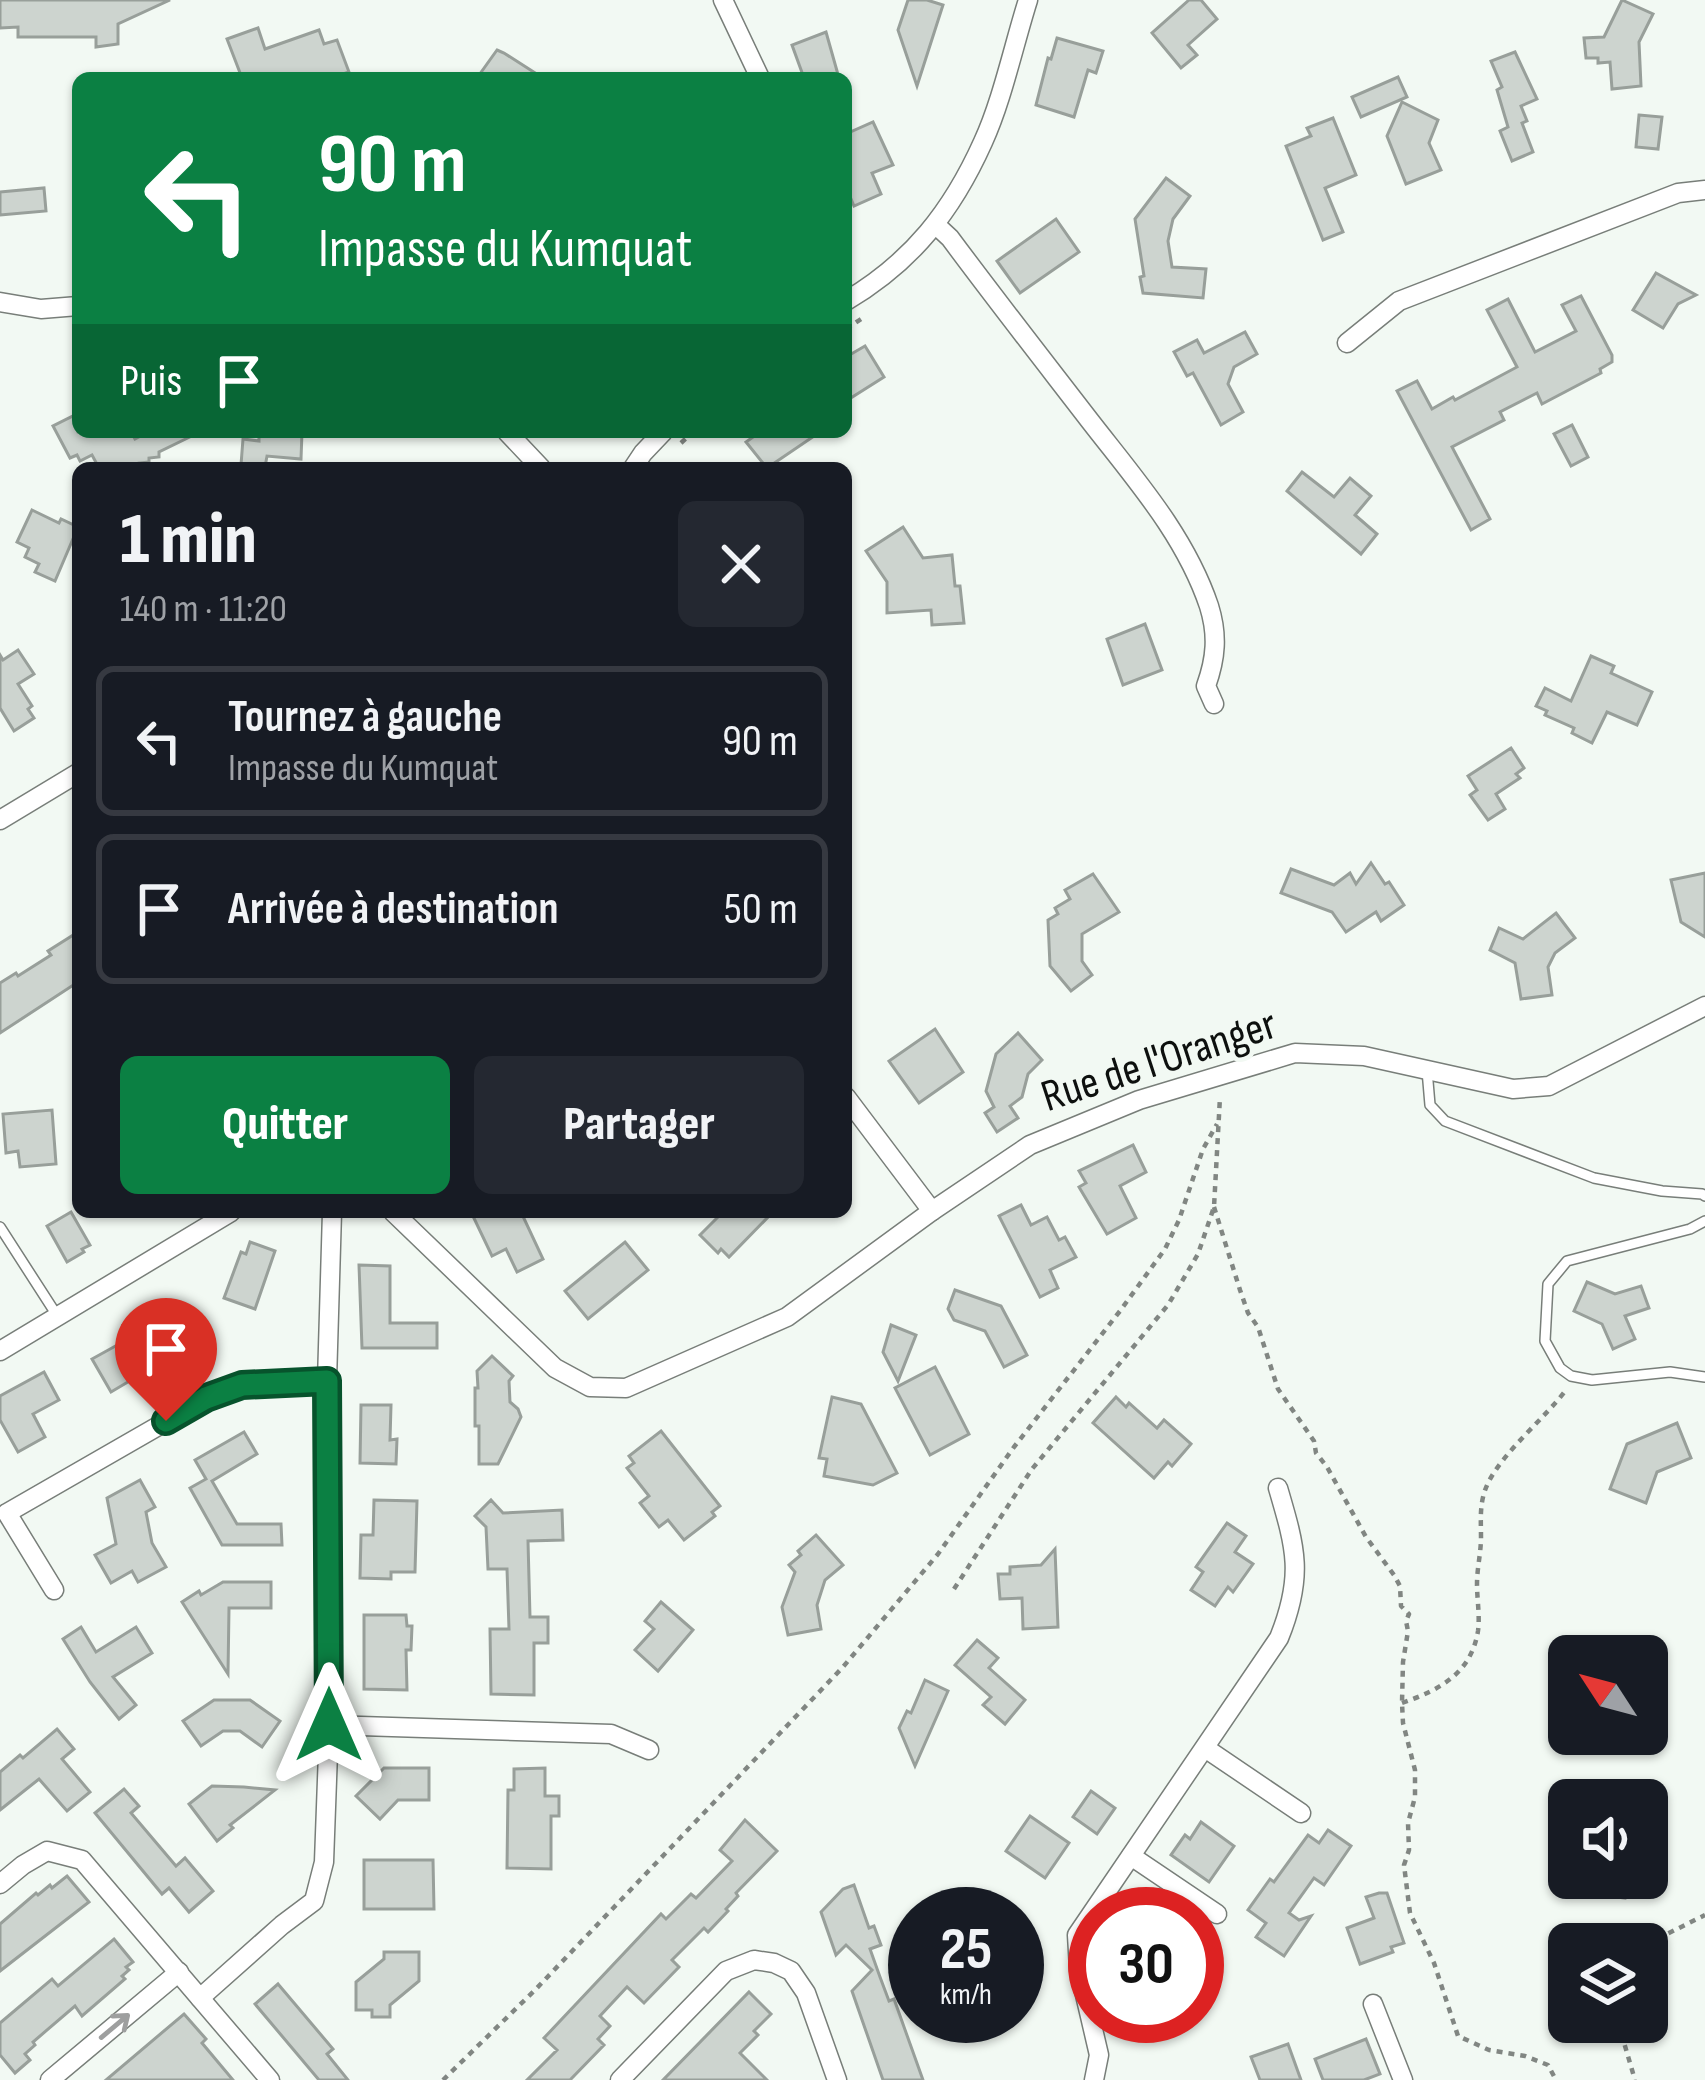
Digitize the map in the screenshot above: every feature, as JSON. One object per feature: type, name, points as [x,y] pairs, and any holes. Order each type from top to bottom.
[{"type":"street","points":[[723,0],[757,72]]},
{"type":"street","points":[[852,297],[880,281],[937,225],[984,140],[1028,0]]},
{"type":"street","points":[[1347,343],[1399,301],[1678,193],[1705,190]]},
{"type":"street","points":[[937,225],[1161,512],[1196,572],[1216,641],[1206,686],[1214,704]]},
{"type":"street","points":[[0,302],[40,309],[72,306]]},
{"type":"street","points":[[513,438],[535,462]]},
{"type":"street","points":[[637,462],[657,438]]},
{"type":"street","points":[[0,820],[72,777]]},
{"type":"street","name":"Rue de l'Oranger","points":[[399,1218],[555,1368],[590,1387],[626,1388],[788,1317],[1030,1144],[1139,1100],[1295,1053],[1364,1055],[1514,1089],[1549,1085],[1705,1006]]},
{"type":"street","points":[[852,1105],[932,1211]]},
{"type":"street","points":[[0,1351],[221,1218]]},
{"type":"street","points":[[200,1997],[314,1901],[324,1862],[332,1218]]},
{"type":"street","points":[[54,1590],[7,1513],[206,1398],[242,1385],[327,1381]]},
{"type":"street","points":[[1094,2080],[1099,2055],[1078,1969],[1077,1935],[1280,1638],[1292,1606],[1296,1549],[1278,1488]]},
{"type":"street","points":[[329,1725],[611,1734],[649,1750]]},
{"type":"street","points":[[1205,1748],[1301,1813]]},
{"type":"street","points":[[0,1884],[47,1851],[82,1861],[270,2080]]},
{"type":"street","points":[[1131,1856],[1177,1887]]},
{"type":"street","points":[[620,2080],[726,1971],[754,1960],[791,1971],[806,1993],[836,2080]]},
{"type":"street","points":[[50,2080],[179,1972]]},
{"type":"street","points":[[1372,2004],[1403,2080]]},
{"type":"lane","points":[[1427,1070],[1430,1105],[1445,1121],[1594,1178],[1705,1196]]},
{"type":"lane","points":[[1705,1221],[1567,1262],[1548,1284],[1545,1341],[1560,1368],[1571,1376],[1592,1379],[1670,1372],[1705,1377]]},
{"type":"lane","points":[[0,1227],[58,1317]]},
{"type":"path","points":[[954,1589],[1033,1469],[1168,1304],[1198,1254],[1214,1207],[1223,1073]]},
{"type":"path","points":[[443,2080],[843,1667],[938,1554],[1165,1249],[1217,1124]]},
{"type":"path","points":[[1214,1207],[1278,1389],[1400,1586],[1401,1606],[1409,1614],[1402,1703],[1414,1770],[1404,1864],[1409,1913],[1434,1963],[1458,2036],[1489,2050],[1548,2065],[1556,2080]]},
{"type":"path","points":[[1402,1703],[1432,1693],[1454,1679],[1466,1663],[1478,1632],[1478,1513],[1489,1482],[1544,1412],[1565,1394],[1571,1376]]},
{"type":"path","points":[[1668,1934],[1705,1915]]},
{"type":"path","points":[[1624,2043],[1635,2080]]},
{"type":"building","points":[[0,0],[170,0],[118,24],[118,44],[96,47],[96,37],[18,37],[18,27],[0,28]]},
{"type":"building","points":[[908,0],[943,5],[917,86],[898,30]]},
{"type":"building","points":[[1189,0],[1201,0],[1217,19],[1188,45],[1197,55],[1181,68],[1152,33]]},
{"type":"building","points":[[1622,0],[1653,14],[1639,42],[1641,86],[1612,89],[1610,62],[1586,58],[1584,38],[1604,37]]},
{"type":"building","points":[[258,28],[265,49],[319,30],[324,44],[337,40],[349,72],[240,72],[227,39]]},
{"type":"building","points":[[826,32],[837,72],[802,72],[792,45]]},
{"type":"building","points":[[1057,38],[1103,51],[1096,73],[1088,70],[1074,117],[1036,105]]},
{"type":"building","points":[[497,50],[534,72],[481,72]]},
{"type":"building","points":[[1515,52],[1537,99],[1521,106],[1533,152],[1512,161],[1500,131],[1508,127],[1497,90],[1502,87],[1491,61]]},
{"type":"building","points":[[1398,77],[1407,97],[1361,117],[1352,97]]},
{"type":"building","points":[[1402,102],[1438,120],[1429,143],[1441,170],[1406,184],[1387,136]]},
{"type":"building","points":[[1639,115],[1662,117],[1658,149],[1636,147]]},
{"type":"building","points":[[1333,118],[1356,175],[1325,188],[1343,232],[1323,240],[1286,146],[1311,136],[1307,128]]},
{"type":"building","points":[[873,122],[893,165],[872,173],[881,194],[854,206],[852,201],[852,131]]},
{"type":"building","points":[[1166,178],[1190,196],[1173,219],[1168,241],[1172,267],[1206,269],[1203,298],[1143,293],[1135,219]]},
{"type":"building","points":[[44,188],[46,211],[0,215],[0,192]]},
{"type":"building","points":[[1056,219],[1079,252],[1020,293],[997,261]]},
{"type":"building","points":[[1656,273],[1696,295],[1678,304],[1663,328],[1633,310]]},
{"type":"building","points":[[1581,296],[1612,362],[1601,373],[1542,404],[1537,393],[1500,412],[1504,420],[1452,447],[1490,519],[1471,530],[1397,391],[1417,381],[1432,409],[1455,400],[1517,367],[1487,310],[1508,299],[1535,352],[1576,331],[1562,305]]},
{"type":"building","points":[[1245,332],[1257,354],[1234,367],[1228,384],[1243,412],[1221,425],[1193,373],[1187,376],[1174,352],[1197,340],[1204,353]]},
{"type":"building","points":[[865,346],[884,377],[852,397],[852,354]]},
{"type":"building","points":[[72,416],[72,438],[188,438],[149,462],[96,462],[92,455],[80,461],[77,455],[70,458],[53,426]]},
{"type":"building","points":[[1572,425],[1588,457],[1571,466],[1554,434]]},
{"type":"building","points":[[302,438],[301,459],[267,456],[266,462],[241,462],[243,439]]},
{"type":"building","points":[[752,438],[811,438],[776,462],[762,462],[746,442]]},
{"type":"building","points":[[1302,472],[1334,497],[1350,478],[1371,496],[1355,515],[1377,534],[1361,554],[1287,491]]},
{"type":"building","points":[[32,510],[72,524],[72,541],[55,581],[35,572],[39,564],[25,557],[29,548],[17,542]]},
{"type":"building","points":[[903,527],[923,558],[952,555],[964,623],[932,625],[931,610],[887,613],[887,582],[866,551]]},
{"type":"building","points":[[1145,624],[1162,670],[1123,685],[1107,639]]},
{"type":"building","points":[[18,650],[34,674],[18,684],[34,718],[14,731],[0,708],[0,655],[3,660]]},
{"type":"building","points":[[1591,656],[1614,666],[1611,673],[1652,692],[1637,725],[1607,712],[1592,743],[1536,706],[1545,688],[1571,701]]},
{"type":"building","points":[[1511,748],[1524,768],[1516,774],[1520,778],[1496,794],[1505,809],[1488,820],[1470,795],[1477,790],[1468,776]]},
{"type":"building","points":[[1371,863],[1404,905],[1381,921],[1376,912],[1346,932],[1332,912],[1281,893],[1291,869],[1334,885],[1350,873],[1356,884]]},
{"type":"building","points":[[1705,873],[1705,937],[1681,922],[1671,880]]},
{"type":"building","points":[[1093,874],[1119,912],[1082,934],[1082,961],[1092,975],[1071,991],[1050,966],[1048,920],[1058,914],[1055,908],[1070,899],[1065,890]]},
{"type":"building","points":[[1556,913],[1575,938],[1555,953],[1548,967],[1552,995],[1521,999],[1515,963],[1490,950],[1499,928],[1523,939]]},
{"type":"building","points":[[72,936],[72,986],[0,1033],[0,983],[51,955],[48,951]]},
{"type":"building","points":[[935,1029],[963,1072],[919,1103],[889,1061]]},
{"type":"building","points":[[1018,1033],[1042,1060],[1028,1074],[1022,1097],[1010,1106],[1018,1118],[997,1132],[985,1113],[994,1107],[986,1091],[996,1054]]},
{"type":"building","points":[[52,1110],[56,1164],[20,1167],[18,1151],[6,1153],[3,1114]]},
{"type":"building","points":[[1133,1145],[1146,1172],[1120,1186],[1136,1218],[1107,1234],[1079,1187],[1086,1183],[1079,1171]]},
{"type":"building","points":[[1021,1205],[1031,1225],[1047,1217],[1059,1240],[1065,1237],[1076,1257],[1050,1270],[1058,1288],[1040,1297],[999,1216]]},
{"type":"building","points":[[71,1212],[90,1245],[67,1262],[47,1226]]},
{"type":"building","points":[[474,1218],[524,1218],[543,1259],[517,1272],[506,1249],[492,1256]]},
{"type":"building","points":[[717,1218],[767,1218],[729,1257],[700,1235]]},
{"type":"building","points":[[250,1242],[275,1251],[255,1309],[224,1298],[241,1252],[246,1254]]},
{"type":"building","points":[[625,1242],[648,1270],[588,1319],[565,1291]]},
{"type":"building","points":[[359,1265],[390,1266],[390,1323],[437,1323],[437,1348],[362,1348]]},
{"type":"building","points":[[1587,1282],[1615,1294],[1641,1286],[1649,1308],[1625,1316],[1635,1339],[1613,1349],[1602,1324],[1574,1311]]},
{"type":"building","points":[[955,1290],[1001,1306],[1027,1355],[1004,1367],[985,1331],[954,1320],[948,1309]]},
{"type":"building","points":[[155,1307],[168,1328],[158,1338],[165,1360],[111,1392],[92,1359],[130,1338],[123,1325]]},
{"type":"building","points":[[891,1325],[916,1335],[898,1381],[883,1352]]},
{"type":"building","points":[[492,1356],[513,1376],[510,1402],[521,1417],[498,1464],[479,1464],[477,1371]]},
{"type":"building","points":[[935,1367],[969,1434],[930,1455],[895,1388]]},
{"type":"building","points":[[44,1372],[59,1400],[33,1414],[45,1437],[18,1452],[0,1420],[0,1396]]},
{"type":"building","points":[[832,1397],[861,1404],[897,1473],[873,1485],[824,1476],[827,1459],[819,1458]]},
{"type":"building","points":[[1116,1397],[1157,1428],[1164,1420],[1191,1444],[1154,1478],[1093,1423]]},
{"type":"building","points":[[361,1405],[391,1405],[390,1440],[397,1439],[396,1464],[360,1463]]},
{"type":"building","points":[[1677,1423],[1691,1458],[1657,1472],[1646,1503],[1610,1489],[1627,1444]]},
{"type":"building","points":[[661,1431],[720,1506],[712,1512],[715,1516],[684,1540],[668,1520],[659,1527],[640,1503],[649,1496],[627,1468],[634,1463],[629,1456]]},
{"type":"building","points":[[244,1432],[257,1454],[212,1481],[237,1524],[281,1524],[282,1545],[222,1545],[190,1488],[206,1479],[195,1460]]},
{"type":"building","points":[[140,1480],[155,1507],[146,1512],[152,1543],[166,1567],[138,1582],[132,1571],[111,1583],[95,1555],[116,1544],[107,1498]]},
{"type":"building","points":[[374,1500],[417,1501],[415,1572],[391,1572],[391,1579],[360,1578],[361,1535],[373,1535]]},
{"type":"building","points":[[491,1500],[503,1513],[562,1510],[563,1540],[528,1541],[530,1617],[548,1617],[548,1643],[534,1643],[534,1695],[491,1694],[490,1629],[509,1629],[507,1569],[488,1569],[486,1527],[475,1516]]},
{"type":"building","points":[[1227,1523],[1246,1536],[1235,1552],[1253,1564],[1233,1592],[1228,1587],[1215,1606],[1191,1590],[1203,1572],[1196,1567]]},
{"type":"building","points":[[816,1535],[843,1565],[825,1580],[817,1605],[821,1629],[788,1635],[782,1607],[795,1572],[789,1565]]},
{"type":"building","points":[[1055,1549],[1058,1627],[1023,1629],[1022,1598],[1000,1599],[998,1574],[1010,1574],[1010,1567],[1041,1565]]},
{"type":"building","points":[[223,1582],[271,1582],[271,1608],[229,1608],[228,1674],[182,1602]]},
{"type":"building","points":[[661,1602],[693,1630],[658,1671],[635,1650],[654,1629],[645,1621]]},
{"type":"building","points":[[364,1615],[406,1615],[407,1626],[412,1626],[411,1650],[406,1650],[407,1690],[364,1689]]},
{"type":"building","points":[[81,1627],[96,1652],[136,1627],[152,1653],[113,1677],[136,1705],[119,1719],[63,1639]]},
{"type":"building","points":[[977,1640],[998,1658],[989,1668],[1025,1700],[1005,1724],[983,1705],[991,1697],[955,1665]]},
{"type":"building","points":[[925,1680],[948,1691],[915,1766],[899,1728]]},
{"type":"building","points":[[214,1700],[250,1700],[280,1721],[262,1747],[240,1731],[223,1731],[201,1746],[183,1721]]},
{"type":"building","points":[[57,1729],[74,1749],[62,1759],[90,1792],[67,1811],[39,1779],[0,1810],[0,1772]]},
{"type":"building","points":[[384,1768],[429,1768],[429,1800],[398,1800],[380,1819],[356,1796]]},
{"type":"building","points":[[545,1768],[545,1796],[559,1796],[559,1816],[551,1816],[551,1869],[507,1868],[508,1790],[514,1790],[514,1769]]},
{"type":"building","points":[[212,1786],[275,1790],[217,1841],[189,1804]]},
{"type":"building","points":[[124,1789],[139,1806],[131,1813],[176,1866],[185,1858],[213,1891],[189,1912],[169,1888],[162,1894],[95,1813]]},
{"type":"building","points":[[1091,1791],[1115,1808],[1097,1834],[1073,1817]]},
{"type":"building","points":[[1030,1816],[1069,1843],[1045,1878],[1006,1851]]},
{"type":"building","points":[[745,1820],[777,1851],[736,1893],[728,1911],[672,1960],[679,1967],[644,2003],[627,1987],[600,2016],[610,2026],[598,2039],[604,2045],[570,2080],[527,2080],[557,2050],[544,2038],[661,1914],[666,1919],[691,1894],[696,1898],[732,1861],[720,1850]]},
{"type":"building","points":[[1201,1822],[1234,1846],[1209,1882],[1171,1855]]},
{"type":"building","points":[[1328,1830],[1351,1846],[1324,1885],[1314,1878],[1289,1913],[1299,1920],[1311,1916],[1284,1956],[1256,1937],[1266,1923],[1248,1910],[1308,1835],[1319,1843]]},
{"type":"building","points":[[364,1860],[433,1860],[434,1909],[364,1909]]},
{"type":"building","points":[[67,1876],[89,1902],[0,1971],[0,1924],[36,1893]]},
{"type":"building","points":[[854,1885],[869,1928],[874,1926],[881,1945],[870,1949],[888,1998],[888,2043],[910,2043],[923,2080],[883,2080],[852,1991],[872,1970],[846,1945],[836,1955],[821,1912],[843,1889]]},
{"type":"building","points":[[1387,1893],[1404,1943],[1360,1964],[1347,1928],[1374,1918],[1366,1897]]},
{"type":"building","points":[[114,1939],[133,1962],[126,1967],[125,1979],[82,2016],[75,2006],[33,2042],[25,2054],[30,2060],[15,2073],[0,2055],[0,2023],[52,1979],[58,1986]]},
{"type":"building","points":[[384,1952],[419,1952],[419,1981],[390,2005],[390,2017],[372,2017],[372,2010],[356,2010],[356,1982],[384,1959]]},
{"type":"building","points":[[278,1984],[333,2049],[327,2054],[348,2080],[319,2080],[255,2004]]},
{"type":"building","points":[[749,1992],[771,2014],[740,2053],[767,2080],[663,2080]]},
{"type":"building","points":[[184,2014],[233,2080],[106,2080]]},
{"type":"building","points":[[1366,2039],[1380,2074],[1364,2080],[1323,2080],[1315,2059]]},
{"type":"building","points":[[1288,2044],[1301,2080],[1260,2080],[1251,2057]]},
{"type":"route","points":[[166,1421],[206,1398],[242,1385],[327,1381],[329,1725]]}]
